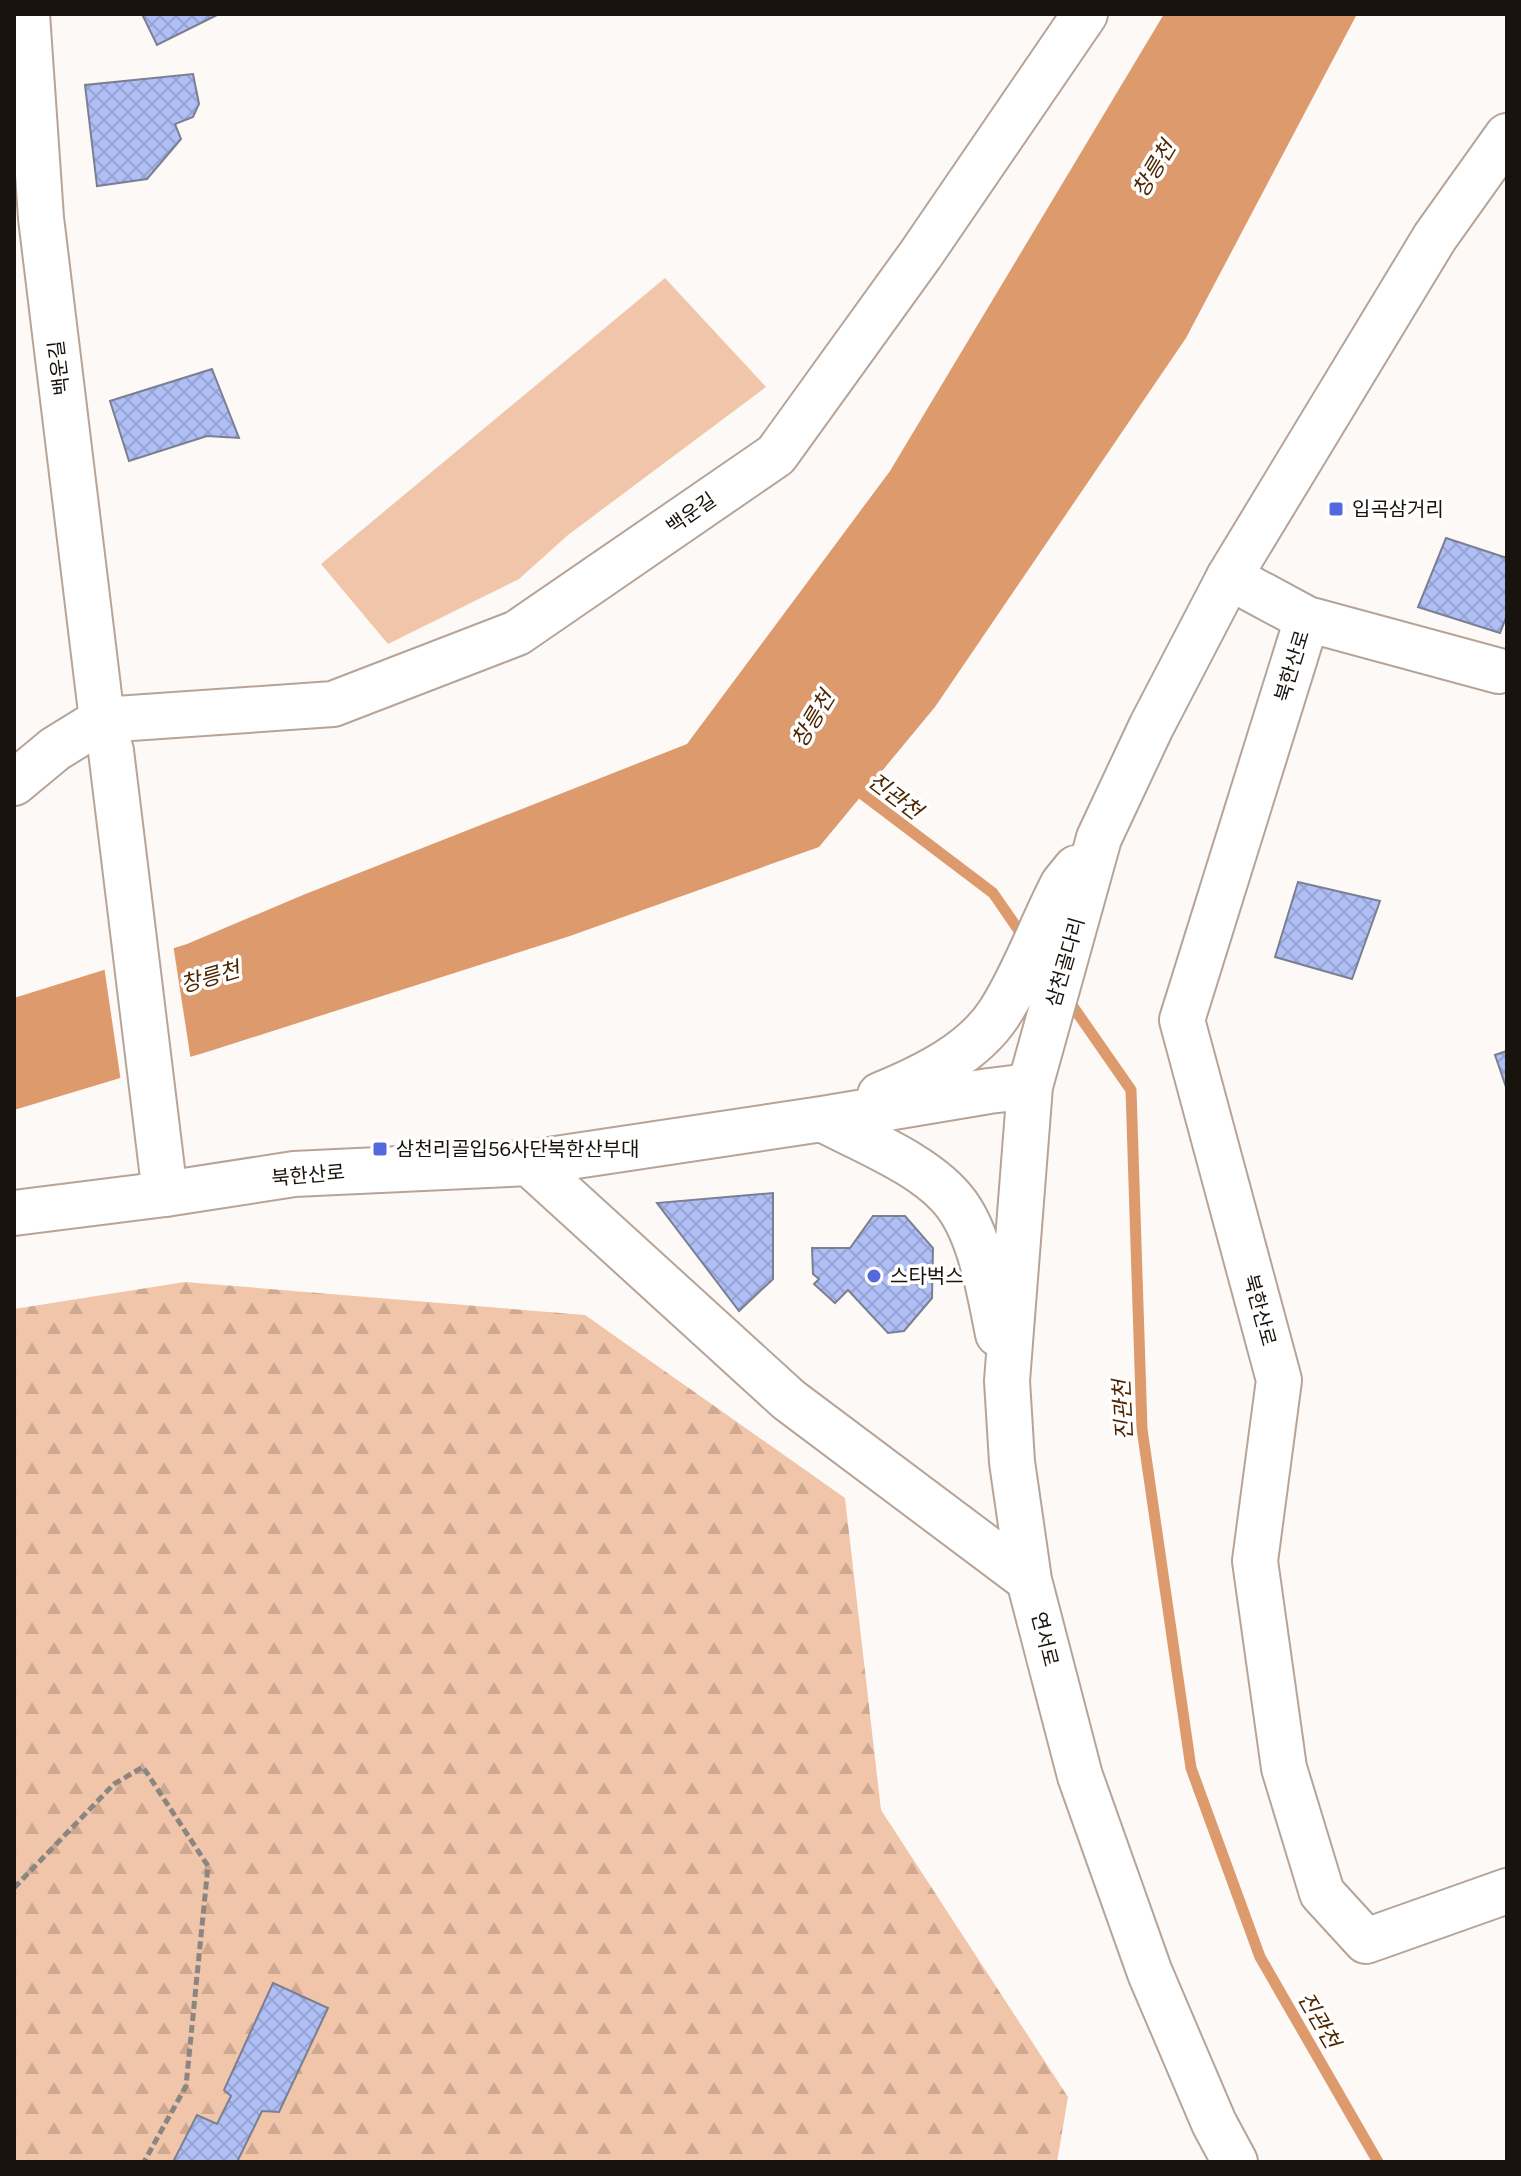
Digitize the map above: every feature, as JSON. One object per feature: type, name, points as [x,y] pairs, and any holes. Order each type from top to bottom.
[{"type":"main road","name":"백운길","points":[[27,14],[41,218],[106,736]]},
{"type":"main road","name":"백운길","points":[[14,783],[55,749],[106,736],[333,704],[517,633],[776,455],[921,254],[1085,14]]},
{"type":"main road","points":[[822,1119],[916,1080],[968,1047],[999,1014],[1063,884],[1099,838],[1151,727],[1229,577],[1435,237],[1507,136]]},
{"type":"main road","name":"북한산로","points":[[1229,577],[1307,619],[1182,1020],[1279,1380],[1255,1561],[1284,1768],[1322,1893],[1366,1941],[1507,1891]]},
{"type":"main road","points":[[1307,619],[1499,671]]},
{"type":"main road","points":[[106,736],[165,1194]]},
{"type":"main road","name":"삼천골다리","points":[[1030,1086],[1099,838]]},
{"type":"main road","name":"북한산로","points":[[14,1213],[294,1174],[529,1163],[1030,1086]]},
{"type":"main road","name":"연서로","points":[[1030,1086],[1007,1381],[1012,1462],[1029,1580],[1080,1776],[1150,1973],[1214,2123],[1235,2162]]},
{"type":"main road","points":[[822,1119],[926,1176],[956,1202],[967,1221],[988,1284],[1007,1381]]},
{"type":"main road","points":[[529,1163],[789,1400],[1029,1580]]},
{"type":"path","points":[[14,1888],[114,1784],[143,1767],[208,1866],[186,2086],[144,2162]]},
{"type":"green space","points":[[665,278],[766,387],[568,535],[519,579],[388,644],[321,564]]},
{"type":"green space","points":[[185,1282],[585,1315],[845,1498],[881,1810],[1068,2097],[1057,2162],[14,2162],[14,1309]]},
{"type":"water","name":"창릉천","points":[[1164,14],[1357,14],[1186,338],[935,707],[819,847],[570,936],[14,1110],[14,998],[187,944],[303,895],[687,744],[890,471]]},
{"type":"pier","points":[[173,944],[191,1061],[121,1082],[104,966]]},
{"type":"building","points":[[142,14],[219,14],[157,45]]},
{"type":"building","points":[[193,74],[199,104],[193,117],[175,124],[181,139],[147,179],[97,186],[85,85]]},
{"type":"building","points":[[212,369],[239,438],[207,436],[129,461],[110,401]]},
{"type":"building","points":[[1446,538],[1507,558],[1507,615],[1500,633],[1418,607]]},
{"type":"building","points":[[1298,882],[1380,901],[1352,979],[1275,957]]},
{"type":"building","points":[[1507,1051],[1507,1090],[1495,1055]]},
{"type":"building","points":[[773,1193],[773,1279],[739,1311],[657,1203]]},
{"type":"building","name":"스타벅스","points":[[873,1216],[905,1216],[933,1248],[932,1298],[904,1331],[888,1333],[848,1290],[835,1303],[814,1284],[819,1279],[813,1274],[812,1248],[850,1248]]},
{"type":"building","points":[[273,1983],[328,2008],[279,2112],[262,2111],[237,2162],[173,2162],[197,2115],[217,2124],[231,2096],[224,2090]]},
{"type":"waterway","name":"진관천","points":[[853,787],[993,893],[1024,938]]},
{"type":"waterway","name":"진관천","points":[[1067,998],[1131,1090],[1142,1429],[1191,1768],[1260,1957],[1378,2162]]},
{"type":"place","name":"입곡삼거리","points":[[1336,509]]},
{"type":"place","name":"삼천리골입56사단북한산부대","points":[[380,1149]]},
{"type":"place","name":"스타벅스","points":[[874,1276]]}]
